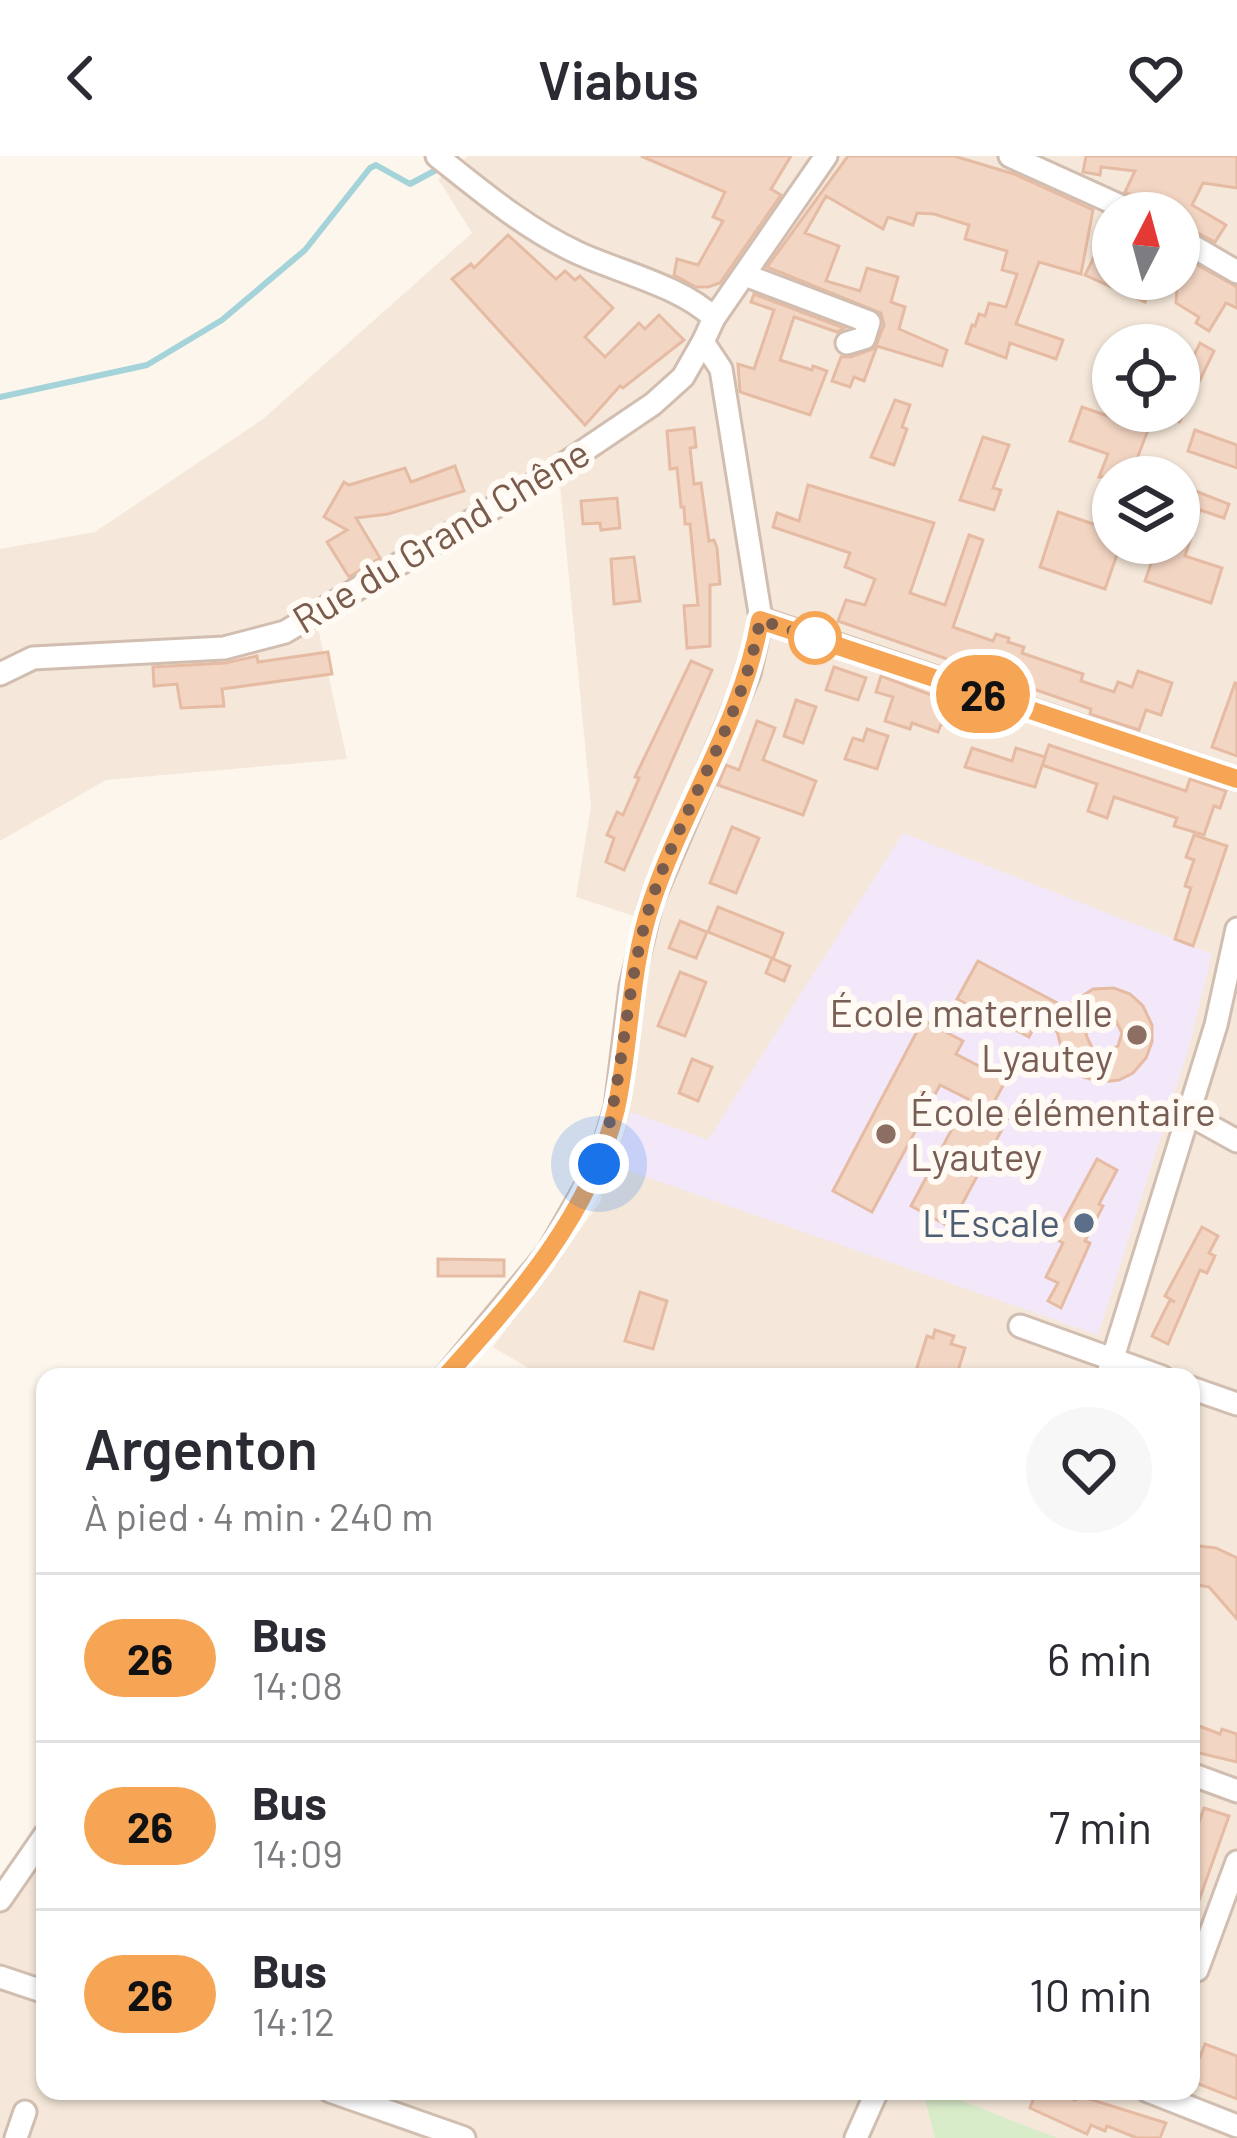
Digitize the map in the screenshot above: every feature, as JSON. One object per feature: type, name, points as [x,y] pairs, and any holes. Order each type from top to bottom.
[{"type":"street","points":[[437,156],[542,233],[658,285],[714,319]]},
{"type":"street","name":"Rue du Grand Chêne","points":[[0,674],[33,658],[224,648],[284,632],[545,477],[675,386],[714,319],[826,156]]},
{"type":"street","points":[[1010,156],[1092,193]]},
{"type":"street","points":[[1200,250],[1237,272]]},
{"type":"street","points":[[745,275],[869,322],[864,338],[847,343]]},
{"type":"street","points":[[452,1368],[548,1252],[599,1164],[616,1107],[631,987],[651,903],[749,674],[760,620],[721,369],[703,342]]},
{"type":"street","points":[[760,620],[1237,778]]},
{"type":"street","points":[[1019,1326],[1110,1368],[1190,1115],[1237,929]]},
{"type":"street","points":[[1190,1115],[1237,1141]]},
{"type":"street","points":[[1200,1391],[1237,1404]]},
{"type":"street","points":[[1200,1777],[1237,1791]]},
{"type":"street","points":[[0,1900],[36,1847]]},
{"type":"street","points":[[1200,1938],[1237,1862]]},
{"type":"street","points":[[0,1977],[36,1989]]},
{"type":"street","points":[[356,2100],[464,2138]]},
{"type":"street","points":[[856,2138],[873,2100]]},
{"type":"street","points":[[1171,2100],[1237,2126]]},
{"type":"street","points":[[16,2138],[26,2112]]},
{"type":"shaded area","points":[[468,156],[1237,156],[1237,2138],[0,2138],[0,1913],[36,1859],[36,2100],[1200,2100],[1200,1368],[528,1368],[493,1347],[601,1201],[621,981],[637,917],[576,897],[591,807],[560,484],[318,628],[347,759],[106,780],[0,841],[0,549],[95,532],[263,419],[472,233],[438,179]]},
{"type":"shaded area","points":[[903,833],[1212,954],[1187,1054],[1098,1335],[615,1166],[631,1112],[708,1140]]},
{"type":"green space","points":[[925,2100],[960,2100],[1057,2138],[935,2138]]},
{"type":"building","points":[[641,156],[791,156],[771,189],[781,195],[720,283],[696,287],[674,275],[677,259],[698,265],[723,221],[713,217],[725,192]]},
{"type":"building","points":[[848,156],[954,156],[1014,174],[1092,210],[1081,274],[1039,262],[1016,324],[1063,340],[1056,359],[1010,343],[1006,358],[966,343],[972,325],[979,314],[985,316],[989,303],[1006,307],[1017,274],[1002,270],[1007,251],[965,239],[969,225],[917,213],[913,225],[888,217],[883,229],[826,196],[805,233],[839,246],[826,281],[860,291],[867,268],[898,277],[891,302],[905,307],[899,329],[947,350],[942,366],[877,346],[864,381],[854,377],[850,387],[832,381],[841,357],[875,348],[884,325],[881,313],[767,267]]},
{"type":"building","points":[[1086,156],[1237,156],[1237,188],[1203,183],[1198,192],[1125,192],[1135,171],[1101,167],[1100,175],[1083,172]]},
{"type":"building","points":[[1200,210],[1226,225],[1215,242],[1200,234]]},
{"type":"building","points":[[508,235],[556,279],[565,271],[575,280],[580,276],[613,308],[585,337],[605,357],[639,323],[645,329],[659,315],[684,340],[620,386],[585,425],[452,279],[471,264],[474,268]]},
{"type":"building","points":[[1200,267],[1237,287],[1237,308],[1226,303],[1209,331],[1196,323],[1199,317],[1176,303],[1200,300]]},
{"type":"building","points":[[754,294],[844,328],[837,332],[794,317],[780,360],[827,371],[810,415],[740,392],[738,364],[754,369],[774,310],[751,302]]},
{"type":"building","points":[[1200,343],[1214,351],[1200,380]]},
{"type":"building","points":[[895,400],[910,405],[894,465],[871,457]]},
{"type":"building","points":[[1082,407],[1092,410],[1092,432],[1147,432],[1138,456],[1107,456],[1070,441]]},
{"type":"building","points":[[694,428],[696,447],[690,448],[694,484],[701,483],[709,541],[714,540],[717,548],[720,584],[710,585],[710,646],[687,648],[684,606],[698,605],[690,524],[685,524],[681,507],[677,468],[670,469],[667,431]]},
{"type":"building","points":[[1194,432],[1200,432],[1237,445],[1237,468],[1188,451]]},
{"type":"building","points":[[983,437],[1009,445],[993,488],[1001,490],[994,510],[960,500]]},
{"type":"building","points":[[455,466],[464,491],[388,514],[356,518],[380,558],[349,577],[327,542],[347,530],[324,517],[344,482],[349,485],[405,468],[411,482]]},
{"type":"building","points":[[808,485],[934,523],[910,593],[945,605],[969,535],[983,540],[953,627],[993,641],[996,634],[1009,638],[1008,642],[1024,647],[1022,653],[1083,674],[1081,681],[1114,692],[1118,682],[1132,687],[1138,671],[1172,683],[1161,715],[1146,710],[1139,730],[838,621],[846,600],[865,605],[875,579],[845,567],[850,553],[773,527],[777,513],[799,521]]},
{"type":"building","points":[[1200,493],[1229,504],[1224,518],[1200,510]]},
{"type":"building","points":[[617,498],[620,528],[601,530],[600,523],[583,524],[581,501]]},
{"type":"building","points":[[1058,512],[1092,524],[1092,564],[1114,564],[1105,589],[1040,567]]},
{"type":"building","points":[[634,557],[640,601],[614,604],[611,559]]},
{"type":"building","points":[[1200,561],[1222,568],[1211,603],[1145,581],[1151,564]]},
{"type":"building","points":[[328,652],[332,674],[222,689],[224,706],[181,708],[177,684],[154,686],[153,667],[257,656],[258,662]]},
{"type":"building","points":[[691,661],[712,670],[624,870],[606,862],[614,838],[607,835],[617,812],[623,815],[639,778],[635,777]]},
{"type":"building","points":[[834,667],[866,678],[858,700],[826,690]]},
{"type":"building","points":[[881,676],[974,711],[967,732],[941,724],[938,732],[912,723],[910,729],[885,721],[893,697],[876,692]]},
{"type":"building","points":[[1237,683],[1237,756],[1212,747]]},
{"type":"building","points":[[796,700],[816,707],[803,743],[784,736]]},
{"type":"building","points":[[757,721],[775,728],[763,760],[816,781],[803,815],[718,785],[726,765],[739,770]]},
{"type":"building","points":[[867,729],[888,736],[877,769],[845,759],[853,738],[863,741]]},
{"type":"building","points":[[1049,745],[1186,791],[1190,779],[1226,791],[1220,808],[1214,806],[1204,835],[1174,826],[1177,818],[1114,797],[1107,818],[1088,811],[1097,784],[1042,765]]},
{"type":"building","points":[[972,748],[1012,761],[1016,748],[1045,757],[1035,787],[965,767]]},
{"type":"building","points":[[732,827],[759,838],[736,893],[710,883]]},
{"type":"building","points":[[1194,835],[1227,846],[1193,946],[1175,939],[1191,888],[1185,886],[1194,860],[1186,857]]},
{"type":"building","points":[[718,907],[783,933],[773,959],[790,966],[784,981],[766,973],[772,958],[708,932]]},
{"type":"building","points":[[680,921],[707,932],[696,958],[669,948]]},
{"type":"building","points":[[978,961],[1065,1007],[1093,989],[1114,988],[1143,1006],[1152,1025],[1152,1042],[1133,1073],[1101,1082],[1083,1077],[1064,1058],[1057,1031],[1033,1029],[1029,1037],[957,999]],"holes":[[[1103,1016],[1116,1021],[1122,1033],[1118,1046],[1105,1052],[1092,1048],[1086,1035],[1091,1022]]]},
{"type":"building","points":[[680,972],[706,982],[685,1036],[658,1026]]},
{"type":"building","points":[[923,1020],[963,1041],[956,1054],[1006,1080],[989,1111],[1007,1120],[950,1227],[911,1206],[968,1099],[940,1085],[872,1212],[833,1191]]},
{"type":"building","points":[[692,1059],[712,1067],[698,1101],[679,1093]]},
{"type":"building","points":[[1097,1159],[1117,1170],[1099,1204],[1103,1206],[1085,1241],[1090,1243],[1061,1308],[1048,1301],[1058,1283],[1046,1277],[1063,1243],[1049,1235],[1056,1221],[1062,1224]]},
{"type":"building","points":[[1202,1227],[1218,1236],[1209,1253],[1215,1256],[1207,1273],[1200,1270],[1168,1344],[1152,1336],[1170,1300],[1175,1302],[1165,1296]]},
{"type":"building","points":[[438,1259],[504,1260],[504,1276],[438,1276]]},
{"type":"building","points":[[640,1292],[667,1301],[653,1349],[625,1341]]},
{"type":"building","points":[[935,1330],[954,1336],[951,1344],[965,1348],[959,1368],[917,1368],[927,1336],[933,1338]]},
{"type":"building","points":[[1200,1546],[1237,1558],[1237,1619],[1209,1587],[1200,1586]]},
{"type":"building","points":[[1200,1726],[1237,1734],[1237,1762],[1200,1753]]},
{"type":"building","points":[[1204,1808],[1229,1816],[1200,1897]]},
{"type":"building","points":[[1205,2044],[1237,2056],[1237,2099],[1200,2085]]},
{"type":"building","points":[[1033,2100],[1093,2100],[1166,2123],[1160,2138],[1137,2138],[1091,2125],[1087,2134],[1030,2108]]},
{"type":"waterway","points":[[0,397],[147,365],[222,320],[305,250],[370,168],[376,165],[410,184],[436,170]]},
{"type":"bus line","name":"26","points":[[453,1368],[548,1252],[599,1164],[616,1107],[631,987],[651,903],[749,674],[760,620],[1237,779]]},
{"type":"place","name":"École maternelle Lyautey","points":[[1137,1035]]},
{"type":"place","name":"École élémentaire Lyautey","points":[[886,1134]]},
{"type":"place","name":"L'Escale","points":[[1084,1223]]},
{"type":"route","points":[[599,1164],[616,1107],[631,987],[651,903],[749,674],[760,620],[832,644],[815,638]]}]
